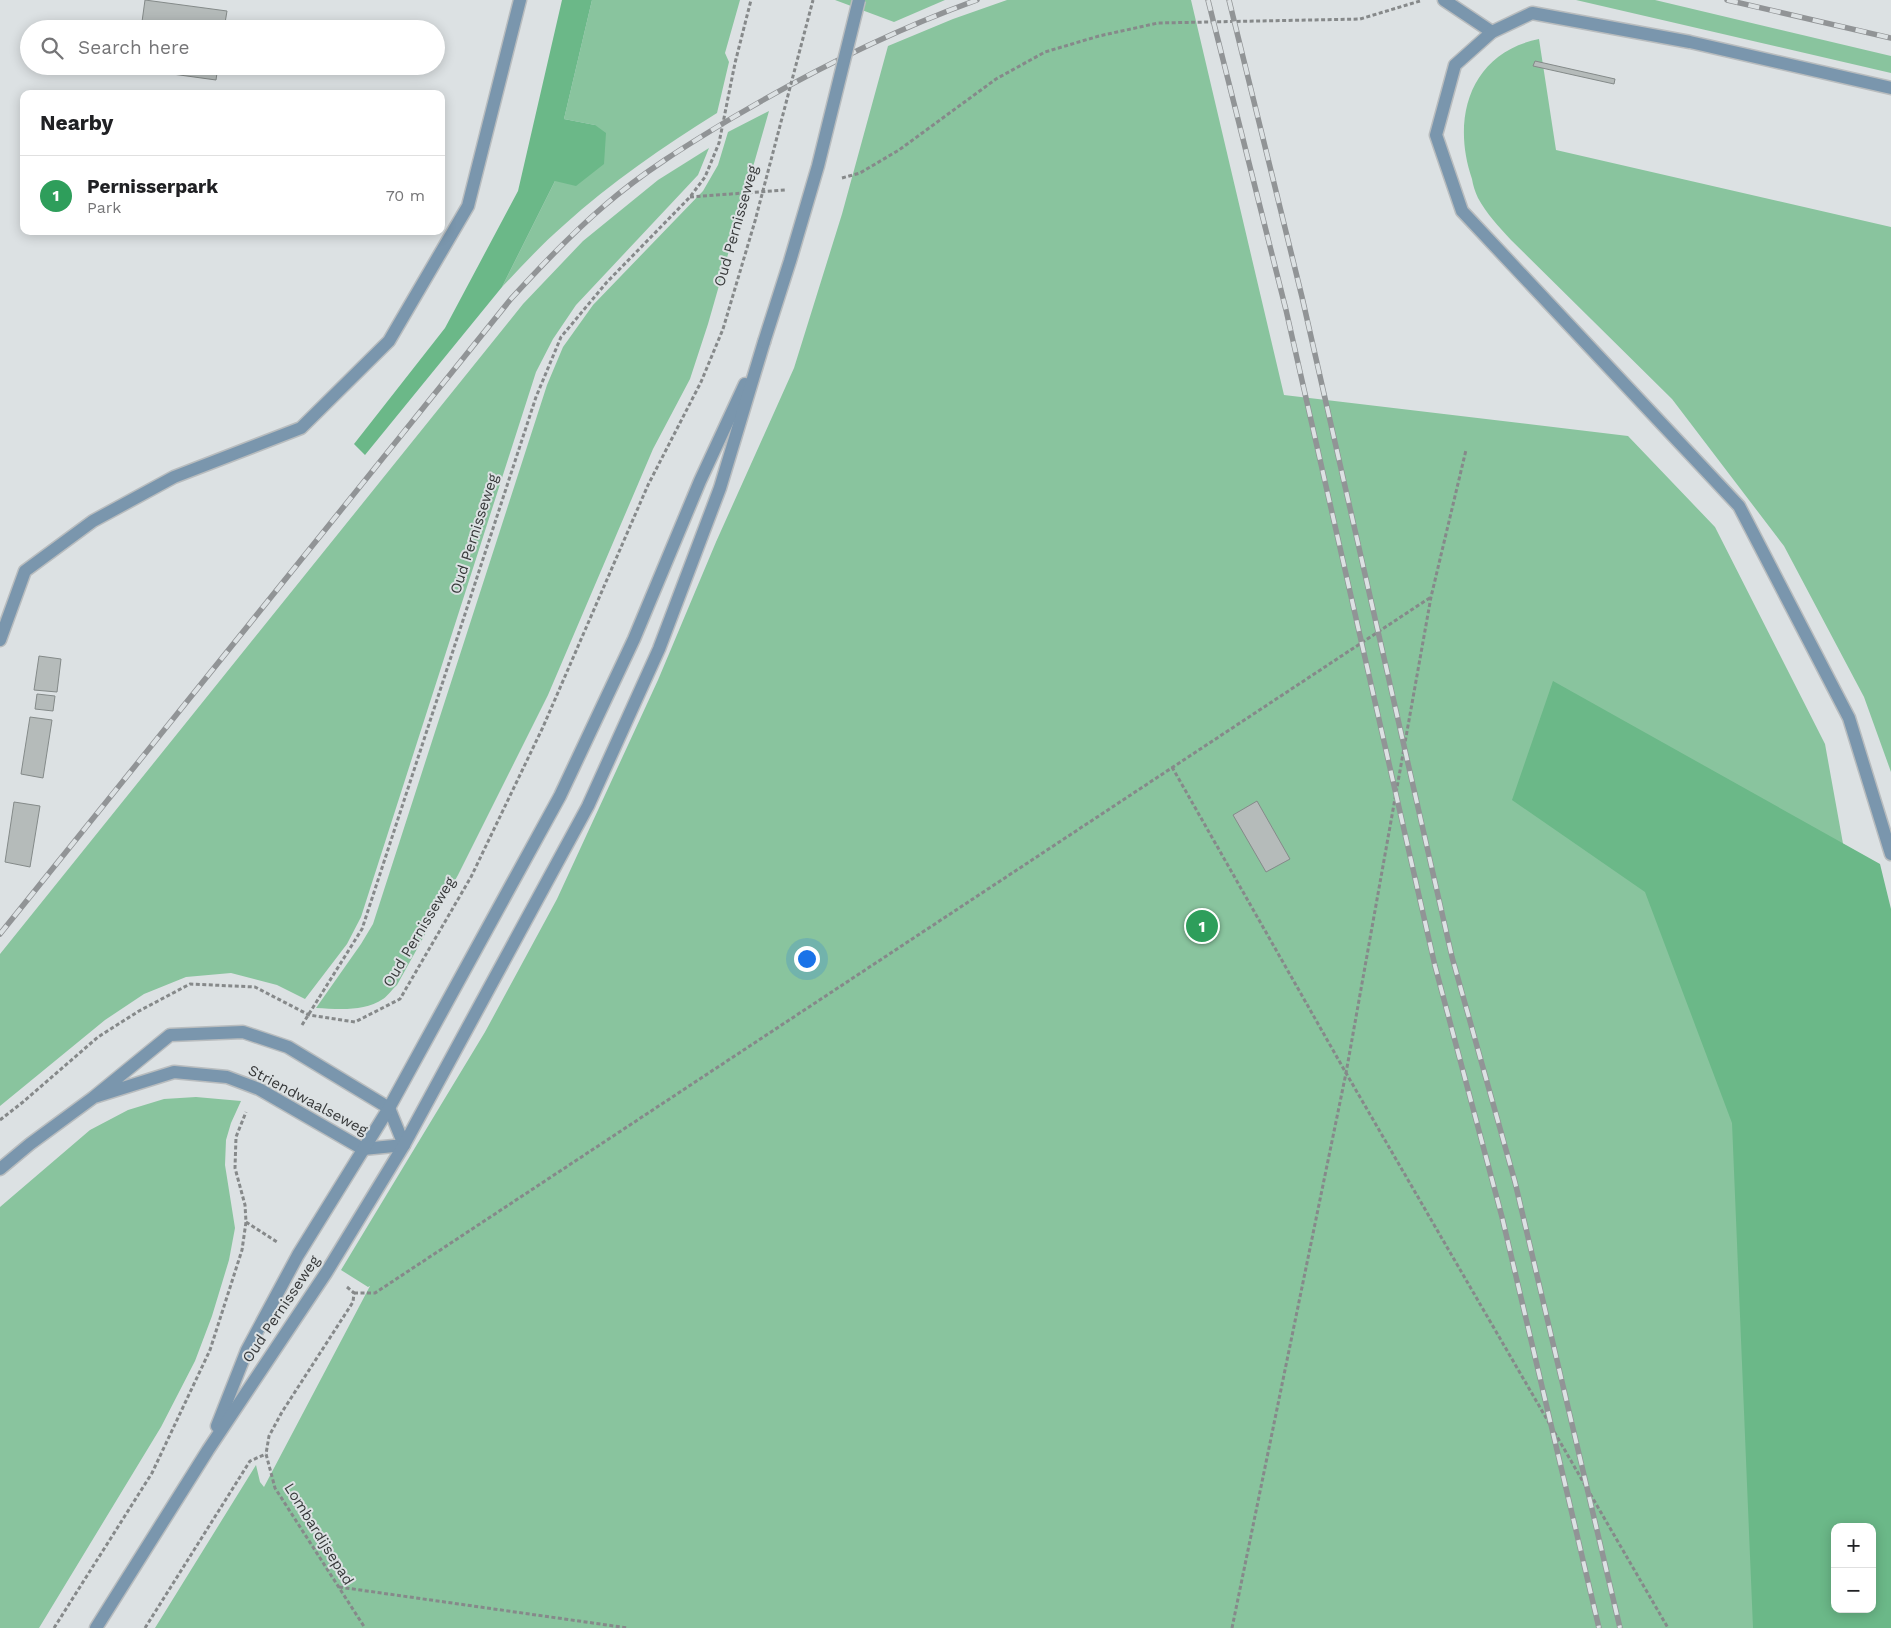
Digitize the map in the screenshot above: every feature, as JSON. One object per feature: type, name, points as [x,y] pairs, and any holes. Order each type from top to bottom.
[{"type":"street","points":[[0,640],[25,571],[93,521],[174,477],[301,428],[388,341],[468,206],[520,0]]},
{"type":"street","name":"Oud Pernisseweg","points":[[96,1628],[208,1450],[326,1273],[404,1145],[588,806],[659,649],[720,488],[818,166],[859,0]]},
{"type":"street","points":[[1444,0],[1492,32]]},
{"type":"street","points":[[1891,88],[1690,42],[1532,13],[1492,32],[1455,65],[1436,135],[1462,211],[1739,506],[1849,718],[1891,854]]},
{"type":"street","name":"Oud Pernisseweg","points":[[208,1450],[247,1350],[298,1255],[389,1108],[560,796],[634,639],[700,481],[764,342]]},
{"type":"street","name":"Striendwaalseweg","points":[[0,1169],[170,1036],[243,1032],[288,1048],[389,1108],[404,1145],[363,1149],[259,1089],[227,1076],[174,1072],[94,1097]]},
{"type":"path","name":"Oud Pernisseweg","points":[[751,0],[735,63],[719,144],[705,177],[690,197],[607,282],[561,337],[536,397],[362,929],[309,1015],[355,1022],[400,999],[471,877],[543,727],[648,485],[701,382],[723,329],[755,221],[812,0]]},
{"type":"path","points":[[841,178],[860,173],[899,150],[996,79],[1045,52],[1099,36],[1158,23],[1360,19],[1423,0]]},
{"type":"path","points":[[690,197],[794,189]]},
{"type":"path","points":[[1232,1628],[1346,1073],[1431,597],[1466,450]]},
{"type":"path","points":[[1431,597],[1172,767],[1346,1073],[1668,1628]]},
{"type":"path","name":"Lombardijsepad","points":[[365,1628],[275,1488],[266,1454],[270,1436],[282,1412],[353,1302],[354,1293],[375,1293],[1172,767]]},
{"type":"path","points":[[54,1628],[152,1473],[210,1350],[242,1250],[246,1222]]},
{"type":"path","points":[[145,1628],[250,1461],[266,1454]]},
{"type":"path","points":[[339,1587],[628,1628]]},
{"type":"green space","points":[[562,0],[592,0],[564,119],[595,125],[606,133],[604,164],[576,186],[555,181],[502,287],[365,455],[354,444],[445,328],[518,191]]},
{"type":"green space","points":[[592,0],[740,0],[725,53],[729,62],[717,113],[657,152],[600,194],[532,255],[502,287],[555,181],[595,125],[564,119]]},
{"type":"green space","points":[[835,0],[945,0],[894,22]]},
{"type":"green space","points":[[1007,0],[1191,0],[1284,395],[1628,436],[1715,527],[1825,744],[1891,1109],[1891,1628],[155,1628],[256,1465],[260,1482],[264,1487],[370,1286],[368,1287],[341,1270],[485,1032],[557,899],[658,680],[716,542],[794,368],[842,214],[888,46],[953,19]]},
{"type":"green space","points":[[1576,0],[1655,0],[1891,56],[1891,73]]},
{"type":"green space","points":[[1539,39],[1556,150],[1891,227],[1891,772],[1864,697],[1784,546],[1672,399],[1511,240],[1497,225],[1478,198],[1466,156],[1464,133],[1466,112],[1472,91],[1482,73],[1496,58],[1515,47]]},
{"type":"green space","points":[[769,111],[708,324],[690,379],[653,449],[548,695],[458,875],[397,985],[387,996],[376,1003],[359,1008],[316,1008],[373,924],[547,385],[563,347],[593,305],[703,191],[718,165],[728,132]]},
{"type":"green space","points":[[709,148],[698,175],[576,305],[553,339],[536,372],[361,917],[347,944],[305,999],[277,985],[231,973],[186,977],[144,994],[105,1020],[0,1106],[0,954],[523,304],[583,241],[658,180]]},
{"type":"green space","points":[[1553,681],[1880,864],[1891,909],[1891,1628],[1753,1628],[1732,1123],[1645,892],[1512,800]]},
{"type":"green space","points":[[196,1097],[241,1101],[226,1140],[225,1165],[235,1228],[229,1260],[212,1316],[195,1361],[161,1427],[39,1628],[0,1628],[0,1207],[90,1130],[128,1110],[164,1099]]},
{"type":"building","points":[[145,0],[227,11],[226,20],[142,20]]},
{"type":"building","points":[[1535,61],[1615,79],[1614,84],[1533,66]]},
{"type":"building","points":[[180,75],[217,75],[216,80]]},
{"type":"building","points":[[39,656],[61,659],[57,692],[34,690]]},
{"type":"building","points":[[37,694],[55,696],[53,711],[35,709]]},
{"type":"building","points":[[30,717],[52,720],[43,778],[21,774]]},
{"type":"building","points":[[1257,801],[1290,859],[1266,872],[1233,815]]},
{"type":"building","points":[[14,802],[40,806],[30,867],[5,862]]},
{"type":"railway","points":[[0,934],[510,300],[579,228],[650,170],[698,138],[761,101],[852,53],[913,25],[977,0]]},
{"type":"railway","points":[[1208,0],[1286,310],[1435,966],[1502,1217],[1599,1628]]},
{"type":"railway","points":[[1229,0],[1302,297],[1452,957],[1515,1182],[1620,1628]]},
{"type":"railway","points":[[1727,0],[1891,38]]},
{"type":"place","name":"Pernisserpark","points":[[1202,926]]}]
